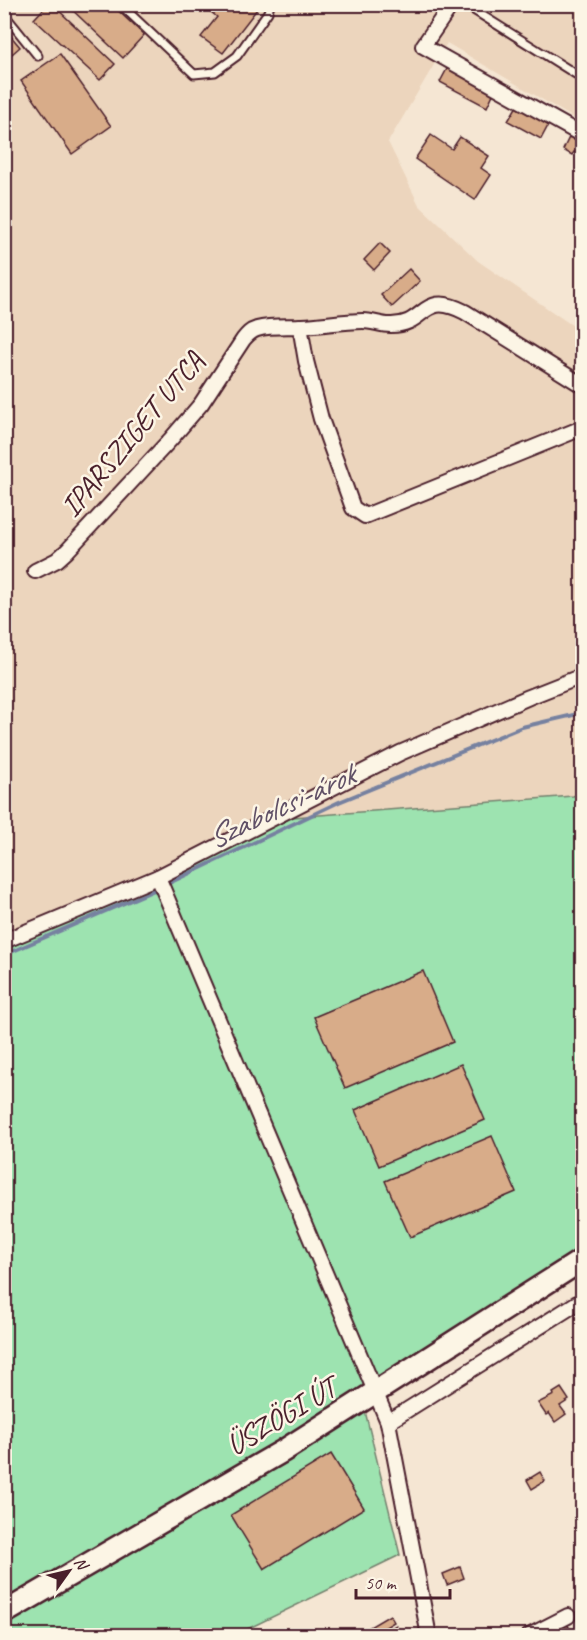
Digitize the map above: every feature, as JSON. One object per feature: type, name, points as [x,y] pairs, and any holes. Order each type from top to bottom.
[{"type":"main road","name":"ÜSZÖGI ÚT","points":[[4,1613],[283,1451],[582,1260]]},
{"type":"street","points":[[452,4],[423,46],[582,135]]},
{"type":"street","name":"IPARSZIGET UTCA","points":[[35,572],[57,560],[67,551],[170,440],[201,404],[249,332],[260,328],[365,321],[402,325],[414,320],[430,306],[445,304],[465,312],[582,384]]},
{"type":"street","points":[[300,326],[306,361],[321,419],[353,508],[365,516],[582,428]]},
{"type":"street","points":[[4,941],[160,884],[400,753],[582,676]]},
{"type":"street","points":[[160,884],[388,1422],[429,1635]]},
{"type":"street","points":[[388,1422],[581,1303]]},
{"type":"street","points":[[529,1635],[568,1616]]},
{"type":"lane","points":[[120,4],[194,74],[215,72],[237,56],[268,12],[270,4]]},
{"type":"lane","points":[[464,4],[582,78]]},
{"type":"lane","points":[[4,14],[38,56]]},
{"type":"shaded area","points":[[4,5],[582,5],[582,123],[447,43],[388,142],[419,205],[478,261],[582,332],[582,793],[573,796],[293,817],[5,949]]},
{"type":"green space","points":[[582,793],[582,1274],[365,1411],[400,1555],[235,1635],[5,1635],[4,949],[293,817],[573,796]]},
{"type":"building","points":[[48,4],[52,4],[115,64],[100,80],[34,19]]},
{"type":"building","points":[[66,4],[111,4],[144,35],[123,58]]},
{"type":"building","points":[[201,4],[261,4],[223,53],[201,37],[217,17]]},
{"type":"building","points":[[4,28],[20,47],[12,54],[4,44]]},
{"type":"building","points":[[60,54],[111,126],[72,154],[21,81]]},
{"type":"building","points":[[448,67],[494,92],[487,107],[440,82]]},
{"type":"building","points":[[518,104],[550,122],[541,139],[508,121]]},
{"type":"building","points":[[572,131],[582,137],[582,156],[574,152],[572,155],[563,150]]},
{"type":"building","points":[[431,135],[452,149],[460,137],[489,156],[481,168],[491,175],[475,200],[415,159]]},
{"type":"building","points":[[380,243],[390,253],[374,270],[364,260]]},
{"type":"building","points":[[409,269],[420,281],[392,307],[381,295]]},
{"type":"building","points":[[423,971],[453,1042],[345,1088],[314,1017]]},
{"type":"building","points":[[461,1064],[485,1120],[379,1166],[355,1110]]},
{"type":"building","points":[[492,1136],[516,1192],[410,1237],[385,1181]]},
{"type":"building","points":[[561,1388],[569,1400],[560,1406],[566,1414],[555,1422],[549,1413],[546,1415],[538,1403],[554,1395],[553,1393]]},
{"type":"building","points":[[331,1454],[364,1508],[264,1569],[231,1515]]},
{"type":"building","points":[[540,1472],[545,1481],[532,1489],[527,1480]]},
{"type":"building","points":[[460,1567],[464,1578],[447,1585],[443,1574]]},
{"type":"building","points":[[390,1615],[394,1622],[384,1628],[386,1631],[396,1625],[400,1632],[395,1636],[366,1636],[363,1631]]},
{"type":"building","points":[[564,1620],[575,1636],[563,1634],[554,1636],[550,1630]]},
{"type":"waterway","name":"Szabolcsi-árok","points":[[165,885],[339,802],[522,727],[582,713]]},
{"type":"waterway","name":"Szabolcsi-árok","points":[[4,955],[159,888]]}]
